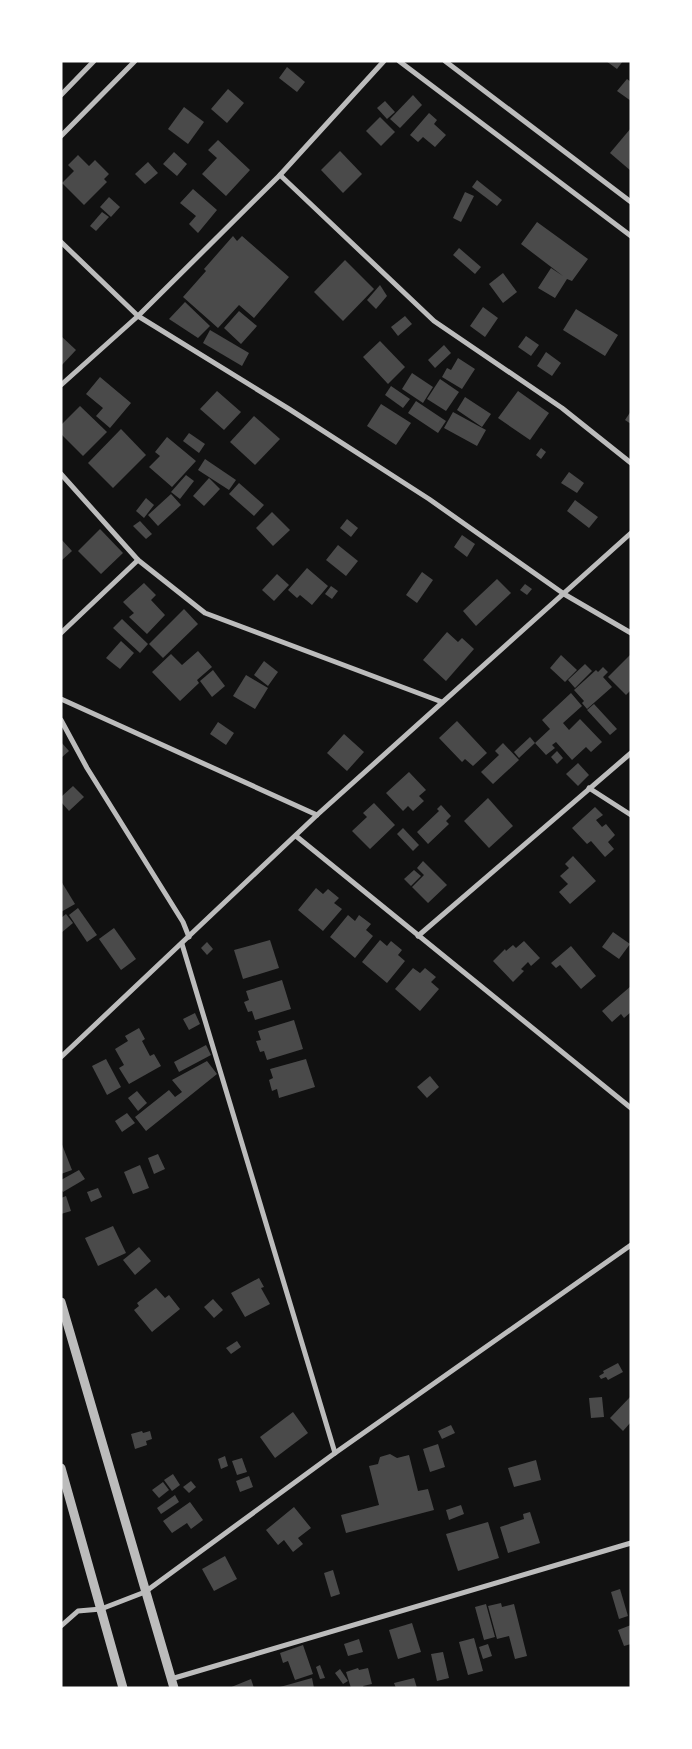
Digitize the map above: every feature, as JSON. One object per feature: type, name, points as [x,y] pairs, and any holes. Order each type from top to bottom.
[{"type":"street","points":[[61,95],[94,61]]},
{"type":"street","points":[[61,136],[135,61]]},
{"type":"street","points":[[61,385],[138,316],[280,175],[384,61]]},
{"type":"street","points":[[399,61],[631,236]]},
{"type":"street","points":[[445,61],[631,202]]},
{"type":"street","points":[[280,175],[434,321],[562,408],[631,463]]},
{"type":"street","points":[[61,242],[138,316],[429,499],[564,594],[631,633]]},
{"type":"street","points":[[61,474],[138,560],[204,613],[442,702]]},
{"type":"street","points":[[61,1057],[317,815],[631,533]]},
{"type":"street","points":[[61,633],[138,560]]},
{"type":"street","points":[[61,699],[317,815]]},
{"type":"street","points":[[61,720],[87,768],[183,922],[189,937]]},
{"type":"street","points":[[418,936],[631,754]]},
{"type":"street","points":[[589,788],[631,815]]},
{"type":"street","points":[[296,836],[631,1108]]},
{"type":"street","points":[[182,944],[335,1453]]},
{"type":"street","points":[[61,1626],[78,1611],[101,1609],[145,1592],[335,1453],[631,1245]]},
{"type":"street","points":[[61,1302],[172,1683],[631,1543]]},
{"type":"street","points":[[61,1468],[123,1688]]},
{"type":"building","points":[[606,61],[623,61],[617,69]]},
{"type":"building","points":[[287,67],[305,82],[297,92],[279,78]]},
{"type":"building","points":[[627,79],[631,82],[631,101],[617,91]]},
{"type":"building","points":[[228,89],[244,103],[227,123],[211,109]]},
{"type":"building","points":[[413,95],[422,105],[400,128],[390,119]]},
{"type":"building","points":[[385,101],[395,112],[387,119],[377,108]]},
{"type":"building","points":[[184,107],[204,122],[188,144],[168,129]]},
{"type":"building","points":[[429,113],[437,120],[434,124],[446,135],[435,147],[423,137],[418,142],[410,135]]},
{"type":"building","points":[[380,117],[395,132],[381,146],[366,131]]},
{"type":"building","points":[[631,128],[631,171],[610,153]]},
{"type":"building","points":[[218,140],[250,170],[226,196],[202,174],[217,158],[208,150]]},
{"type":"building","points":[[340,151],[362,174],[343,193],[321,170]]},
{"type":"building","points":[[174,152],[187,164],[177,176],[163,164]]},
{"type":"building","points":[[78,155],[89,166],[95,160],[109,174],[104,179],[107,182],[84,205],[62,183],[74,171],[68,165]]},
{"type":"building","points":[[148,162],[158,173],[145,184],[135,174]]},
{"type":"building","points":[[477,180],[502,200],[497,206],[472,187]]},
{"type":"building","points":[[193,189],[217,210],[198,233],[189,224],[196,216],[180,203]]},
{"type":"building","points":[[465,192],[474,196],[461,222],[453,218]]},
{"type":"building","points":[[109,197],[120,207],[111,217],[100,207]]},
{"type":"building","points":[[102,212],[109,217],[96,231],[90,226]]},
{"type":"building","points":[[537,222],[588,259],[572,281],[567,279],[555,298],[538,288],[551,268],[563,276],[521,244]]},
{"type":"building","points":[[233,236],[237,241],[242,236],[289,277],[254,318],[239,305],[218,328],[183,297],[206,271],[204,269]]},
{"type":"building","points":[[459,248],[481,267],[475,274],[453,255]]},
{"type":"building","points":[[345,260],[374,289],[343,321],[314,292]]},
{"type":"building","points":[[503,273],[517,292],[503,303],[489,284]]},
{"type":"building","points":[[380,285],[387,296],[376,309],[367,300]]},
{"type":"building","points":[[185,302],[210,326],[198,338],[169,319]]},
{"type":"building","points":[[483,307],[498,318],[485,337],[470,326]]},
{"type":"building","points":[[576,309],[618,335],[605,356],[563,330]]},
{"type":"building","points":[[239,311],[257,326],[241,344],[224,328]]},
{"type":"building","points":[[405,316],[412,324],[398,336],[391,327]]},
{"type":"building","points":[[210,330],[249,353],[242,366],[203,343]]},
{"type":"building","points":[[61,336],[76,350],[61,366]]},
{"type":"building","points":[[526,336],[539,345],[531,356],[518,347]]},
{"type":"building","points":[[380,341],[405,367],[388,384],[363,357]]},
{"type":"building","points":[[444,345],[451,353],[435,368],[428,360]]},
{"type":"building","points":[[546,352],[561,363],[552,376],[537,366]]},
{"type":"building","points":[[458,358],[475,369],[462,389],[442,377],[447,368],[451,370]]},
{"type":"building","points":[[412,373],[433,387],[423,403],[402,389]]},
{"type":"building","points":[[100,377],[131,403],[110,428],[96,416],[103,408],[86,394]]},
{"type":"building","points":[[440,379],[459,392],[446,411],[427,399]]},
{"type":"building","points":[[391,386],[410,399],[403,408],[385,395]]},
{"type":"building","points":[[217,391],[241,412],[224,430],[200,409]]},
{"type":"building","points":[[518,391],[549,413],[530,440],[498,418]]},
{"type":"building","points":[[465,397],[491,414],[482,427],[457,410]]},
{"type":"building","points":[[416,401],[446,421],[438,433],[408,413]]},
{"type":"building","points":[[381,404],[411,423],[396,445],[367,426]]},
{"type":"building","points":[[80,406],[107,432],[83,456],[61,434],[61,425]]},
{"type":"building","points":[[631,411],[631,424],[625,420]]},
{"type":"building","points":[[453,412],[486,430],[477,446],[444,428]]},
{"type":"building","points":[[254,416],[280,439],[255,465],[230,442]]},
{"type":"building","points":[[121,429],[146,455],[113,488],[88,463]]},
{"type":"building","points":[[189,433],[205,444],[199,453],[183,441]]},
{"type":"building","points":[[167,437],[196,461],[172,487],[149,467],[160,456],[155,452]]},
{"type":"building","points":[[541,448],[546,452],[541,459],[536,455]]},
{"type":"building","points":[[205,459],[236,480],[229,490],[198,470]]},
{"type":"building","points":[[569,472],[584,483],[577,493],[561,483]]},
{"type":"building","points":[[186,475],[194,481],[180,499],[171,492]]},
{"type":"building","points":[[209,478],[220,489],[204,506],[193,496]]},
{"type":"building","points":[[239,483],[264,505],[254,516],[229,494]]},
{"type":"building","points":[[171,494],[181,505],[158,526],[148,515]]},
{"type":"building","points":[[146,498],[154,505],[144,518],[136,511]]},
{"type":"building","points":[[575,500],[598,517],[589,528],[567,511]]},
{"type":"building","points":[[272,512],[290,530],[273,546],[256,528]]},
{"type":"building","points":[[347,519],[358,528],[351,537],[340,528]]},
{"type":"building","points":[[140,521],[152,534],[146,539],[133,526]]},
{"type":"building","points":[[100,529],[123,553],[101,574],[78,551]]},
{"type":"building","points":[[462,535],[475,544],[467,557],[454,547]]},
{"type":"building","points":[[61,539],[72,551],[61,561]]},
{"type":"building","points":[[338,545],[358,561],[346,576],[326,560]]},
{"type":"building","points":[[307,568],[328,586],[312,605],[300,595],[297,598],[288,590]]},
{"type":"building","points":[[422,572],[433,580],[417,603],[406,595]]},
{"type":"building","points":[[277,574],[289,585],[274,601],[262,590]]},
{"type":"building","points":[[497,579],[511,593],[476,626],[463,611]]},
{"type":"building","points":[[144,583],[156,595],[151,600],[165,615],[147,634],[129,617],[134,613],[123,602]]},
{"type":"building","points":[[525,584],[532,589],[527,595],[520,590]]},
{"type":"building","points":[[331,586],[338,591],[332,599],[325,594]]},
{"type":"building","points":[[184,609],[198,624],[163,658],[149,644]]},
{"type":"building","points":[[122,619],[148,644],[140,653],[113,628]]},
{"type":"building","points":[[447,632],[458,642],[462,638],[474,649],[446,681],[423,660]]},
{"type":"building","points":[[121,641],[134,653],[120,669],[106,658]]},
{"type":"building","points":[[198,651],[212,667],[197,680],[199,683],[180,701],[152,672],[171,654],[182,665]]},
{"type":"building","points":[[631,654],[631,690],[626,695],[608,677]]},
{"type":"building","points":[[561,655],[577,670],[565,682],[550,668]]},
{"type":"building","points":[[264,661],[278,672],[268,686],[254,675]]},
{"type":"building","points":[[585,664],[592,671],[575,688],[568,680]]},
{"type":"building","points":[[603,667],[608,672],[603,677],[612,687],[587,709],[582,703],[584,701],[574,690],[596,670],[598,672]]},
{"type":"building","points":[[213,670],[225,686],[212,697],[200,681]]},
{"type":"building","points":[[246,675],[268,688],[255,709],[233,696]]},
{"type":"building","points":[[571,693],[582,706],[563,723],[569,730],[580,719],[602,742],[591,752],[586,747],[572,760],[556,742],[552,745],[555,748],[546,755],[535,743],[550,729],[542,720]]},
{"type":"building","points":[[594,704],[617,729],[610,735],[587,710]]},
{"type":"building","points":[[457,721],[487,753],[473,766],[465,759],[462,762],[439,738]]},
{"type":"building","points":[[218,722],[234,733],[226,745],[210,734]]},
{"type":"building","points":[[344,734],[364,752],[347,771],[327,753]]},
{"type":"building","points":[[530,737],[535,743],[519,758],[514,752]]},
{"type":"building","points":[[61,742],[69,751],[61,758]]},
{"type":"building","points":[[503,743],[519,760],[493,784],[481,772],[499,755],[495,751]]},
{"type":"building","points":[[557,751],[563,758],[557,764],[551,757]]},
{"type":"building","points":[[578,763],[589,775],[578,786],[566,774]]},
{"type":"building","points":[[409,772],[426,790],[419,796],[424,801],[413,811],[408,806],[403,811],[386,793]]},
{"type":"building","points":[[73,786],[84,797],[69,811],[61,802],[61,797]]},
{"type":"building","points":[[488,798],[513,826],[489,848],[464,821]]},
{"type":"building","points":[[374,803],[395,825],[370,849],[352,831],[367,817],[363,813]]},
{"type":"building","points":[[441,805],[451,816],[446,821],[449,824],[428,844],[417,832],[439,811],[437,809]]},
{"type":"building","points":[[595,807],[603,815],[596,820],[602,827],[606,824],[615,835],[608,842],[614,849],[605,857],[591,841],[587,844],[572,828]]},
{"type":"building","points":[[403,828],[419,845],[413,851],[397,834]]},
{"type":"building","points":[[573,856],[596,881],[570,904],[559,892],[568,884],[560,876],[569,868],[565,864]]},
{"type":"building","points":[[423,861],[447,885],[428,903],[412,887],[424,875],[417,868]]},
{"type":"building","points":[[414,870],[421,876],[411,886],[404,879]]},
{"type":"building","points":[[61,881],[75,904],[61,912]]},
{"type":"building","points":[[316,888],[323,894],[328,889],[339,898],[334,903],[342,909],[323,931],[298,910]]},
{"type":"building","points":[[78,908],[97,935],[87,942],[69,915]]},
{"type":"building","points":[[66,914],[73,923],[61,933],[61,918]]},
{"type":"building","points":[[348,915],[355,921],[359,915],[371,924],[366,930],[373,936],[355,958],[330,937]]},
{"type":"building","points":[[114,928],[136,959],[121,970],[99,939]]},
{"type":"building","points":[[613,932],[630,944],[619,959],[602,947]]},
{"type":"building","points":[[270,940],[279,968],[243,979],[234,950]]},
{"type":"building","points":[[380,940],[387,946],[391,941],[402,950],[398,955],[405,961],[387,983],[362,962]]},
{"type":"building","points":[[524,941],[540,958],[531,966],[528,962],[521,969],[524,971],[513,982],[493,961],[505,949],[506,951],[513,945],[516,948]]},
{"type":"building","points":[[207,942],[213,949],[207,955],[201,948]]},
{"type":"building","points":[[571,946],[596,976],[581,989],[560,965],[556,968],[551,963]]},
{"type":"building","points":[[413,968],[420,973],[425,968],[436,977],[431,982],[439,989],[420,1011],[395,989]]},
{"type":"building","points":[[282,980],[291,1009],[255,1020],[252,1011],[248,1012],[244,1002],[249,1000],[246,991]]},
{"type":"building","points":[[631,986],[631,1012],[624,1018],[621,1014],[612,1022],[602,1011]]},
{"type":"building","points":[[195,1013],[200,1024],[189,1030],[183,1019]]},
{"type":"building","points":[[294,1020],[303,1049],[267,1060],[264,1051],[260,1052],[256,1041],[261,1040],[258,1031]]},
{"type":"building","points":[[139,1028],[145,1039],[142,1041],[150,1056],[154,1054],[161,1066],[129,1084],[119,1068],[124,1065],[115,1049],[128,1041],[125,1036]]},
{"type":"building","points":[[206,1045],[211,1055],[179,1072],[174,1062]]},
{"type":"building","points":[[106,1059],[121,1087],[107,1095],[92,1066]]},
{"type":"building","points":[[306,1059],[315,1087],[279,1098],[277,1089],[272,1091],[269,1080],[273,1078],[270,1069]]},
{"type":"building","points":[[207,1061],[217,1074],[146,1131],[135,1117],[169,1090],[175,1097],[182,1092],[172,1080]]},
{"type":"building","points":[[430,1076],[439,1087],[427,1098],[417,1087]]},
{"type":"building","points":[[137,1091],[147,1103],[138,1111],[128,1098]]},
{"type":"building","points":[[127,1113],[135,1123],[122,1132],[115,1121]]},
{"type":"building","points":[[61,1142],[72,1170],[61,1174]]},
{"type":"building","points":[[158,1154],[165,1169],[154,1174],[148,1158]]},
{"type":"building","points":[[140,1165],[149,1188],[133,1194],[124,1172]]},
{"type":"building","points":[[79,1170],[85,1179],[63,1192],[61,1180]]},
{"type":"building","points":[[98,1188],[102,1197],[91,1202],[87,1192]]},
{"type":"building","points":[[66,1196],[71,1211],[61,1214],[61,1198]]},
{"type":"building","points":[[113,1226],[126,1253],[98,1266],[85,1238]]},
{"type":"building","points":[[139,1247],[151,1261],[135,1275],[123,1260]]},
{"type":"building","points":[[259,1278],[264,1287],[261,1288],[270,1304],[245,1317],[231,1293]]},
{"type":"building","points":[[156,1288],[165,1298],[169,1295],[180,1309],[152,1332],[134,1310],[139,1306],[137,1303]]},
{"type":"building","points":[[213,1299],[223,1310],[214,1318],[204,1307]]},
{"type":"building","points":[[237,1341],[241,1347],[231,1354],[226,1348]]},
{"type":"building","points":[[618,1363],[623,1372],[608,1380],[606,1377],[601,1379],[599,1376],[604,1373],[603,1371]]},
{"type":"building","points":[[631,1396],[631,1422],[623,1431],[610,1418]]},
{"type":"building","points":[[602,1397],[604,1417],[591,1418],[589,1398]]},
{"type":"building","points":[[293,1412],[308,1433],[275,1458],[260,1437]]},
{"type":"building","points":[[451,1425],[455,1433],[442,1439],[438,1431]]},
{"type":"building","points":[[142,1431],[143,1433],[150,1431],[152,1439],[146,1441],[147,1445],[135,1449],[131,1434]]},
{"type":"building","points":[[438,1444],[445,1467],[430,1472],[423,1449]]},
{"type":"building","points":[[390,1454],[397,1458],[409,1455],[418,1491],[428,1489],[434,1510],[346,1533],[341,1515],[379,1505],[369,1466],[378,1464],[380,1457]]},
{"type":"building","points":[[225,1456],[228,1466],[221,1469],[218,1459]]},
{"type":"building","points":[[242,1458],[247,1472],[237,1475],[232,1461]]},
{"type":"building","points":[[536,1460],[541,1480],[514,1487],[508,1468]]},
{"type":"building","points":[[173,1474],[180,1485],[172,1491],[164,1480]]},
{"type":"building","points":[[249,1476],[253,1487],[240,1492],[236,1481]]},
{"type":"building","points":[[191,1481],[196,1487],[189,1493],[183,1487]]},
{"type":"building","points":[[163,1482],[169,1490],[159,1498],[152,1490]]},
{"type":"building","points":[[175,1495],[179,1502],[161,1514],[157,1508]]},
{"type":"building","points":[[190,1502],[203,1520],[191,1529],[187,1523],[172,1533],[163,1521]]},
{"type":"building","points":[[461,1505],[464,1514],[449,1520],[446,1510]]},
{"type":"building","points":[[294,1507],[311,1528],[298,1538],[303,1544],[293,1552],[284,1540],[278,1545],[266,1530]]},
{"type":"building","points":[[530,1512],[540,1543],[508,1553],[500,1527],[524,1519],[523,1514]]},
{"type":"building","points":[[488,1522],[499,1558],[458,1571],[446,1534]]},
{"type":"building","points":[[225,1556],[237,1579],[214,1591],[202,1569]]},
{"type":"building","points":[[333,1570],[340,1594],[331,1597],[324,1573]]},
{"type":"building","points":[[620,1589],[628,1616],[619,1619],[611,1592]]},
{"type":"building","points":[[501,1603],[502,1607],[514,1604],[527,1656],[515,1659],[509,1636],[497,1639],[488,1606]]},
{"type":"building","points":[[486,1604],[495,1637],[484,1640],[475,1607]]},
{"type":"building","points":[[412,1623],[421,1652],[398,1659],[389,1630]]},
{"type":"building","points":[[631,1625],[631,1644],[624,1646],[618,1630]]},
{"type":"building","points":[[474,1638],[483,1671],[468,1675],[459,1642]]},
{"type":"building","points":[[359,1639],[363,1652],[348,1656],[344,1644]]},
{"type":"building","points":[[488,1644],[492,1656],[483,1659],[479,1647]]},
{"type":"building","points":[[303,1645],[313,1674],[295,1680],[288,1661],[283,1663],[280,1653]]},
{"type":"building","points":[[443,1652],[449,1678],[437,1681],[431,1654]]},
{"type":"building","points":[[320,1665],[325,1678],[320,1679],[316,1667]]},
{"type":"building","points":[[358,1668],[359,1670],[368,1668],[372,1684],[363,1686],[364,1688],[351,1688],[346,1672]]},
{"type":"building","points":[[340,1669],[348,1681],[343,1684],[335,1673]]},
{"type":"building","points":[[312,1678],[314,1688],[280,1688],[280,1687]]},
{"type":"building","points":[[414,1678],[417,1688],[396,1688],[394,1683]]},
{"type":"building","points":[[251,1679],[254,1688],[229,1688]]}]
